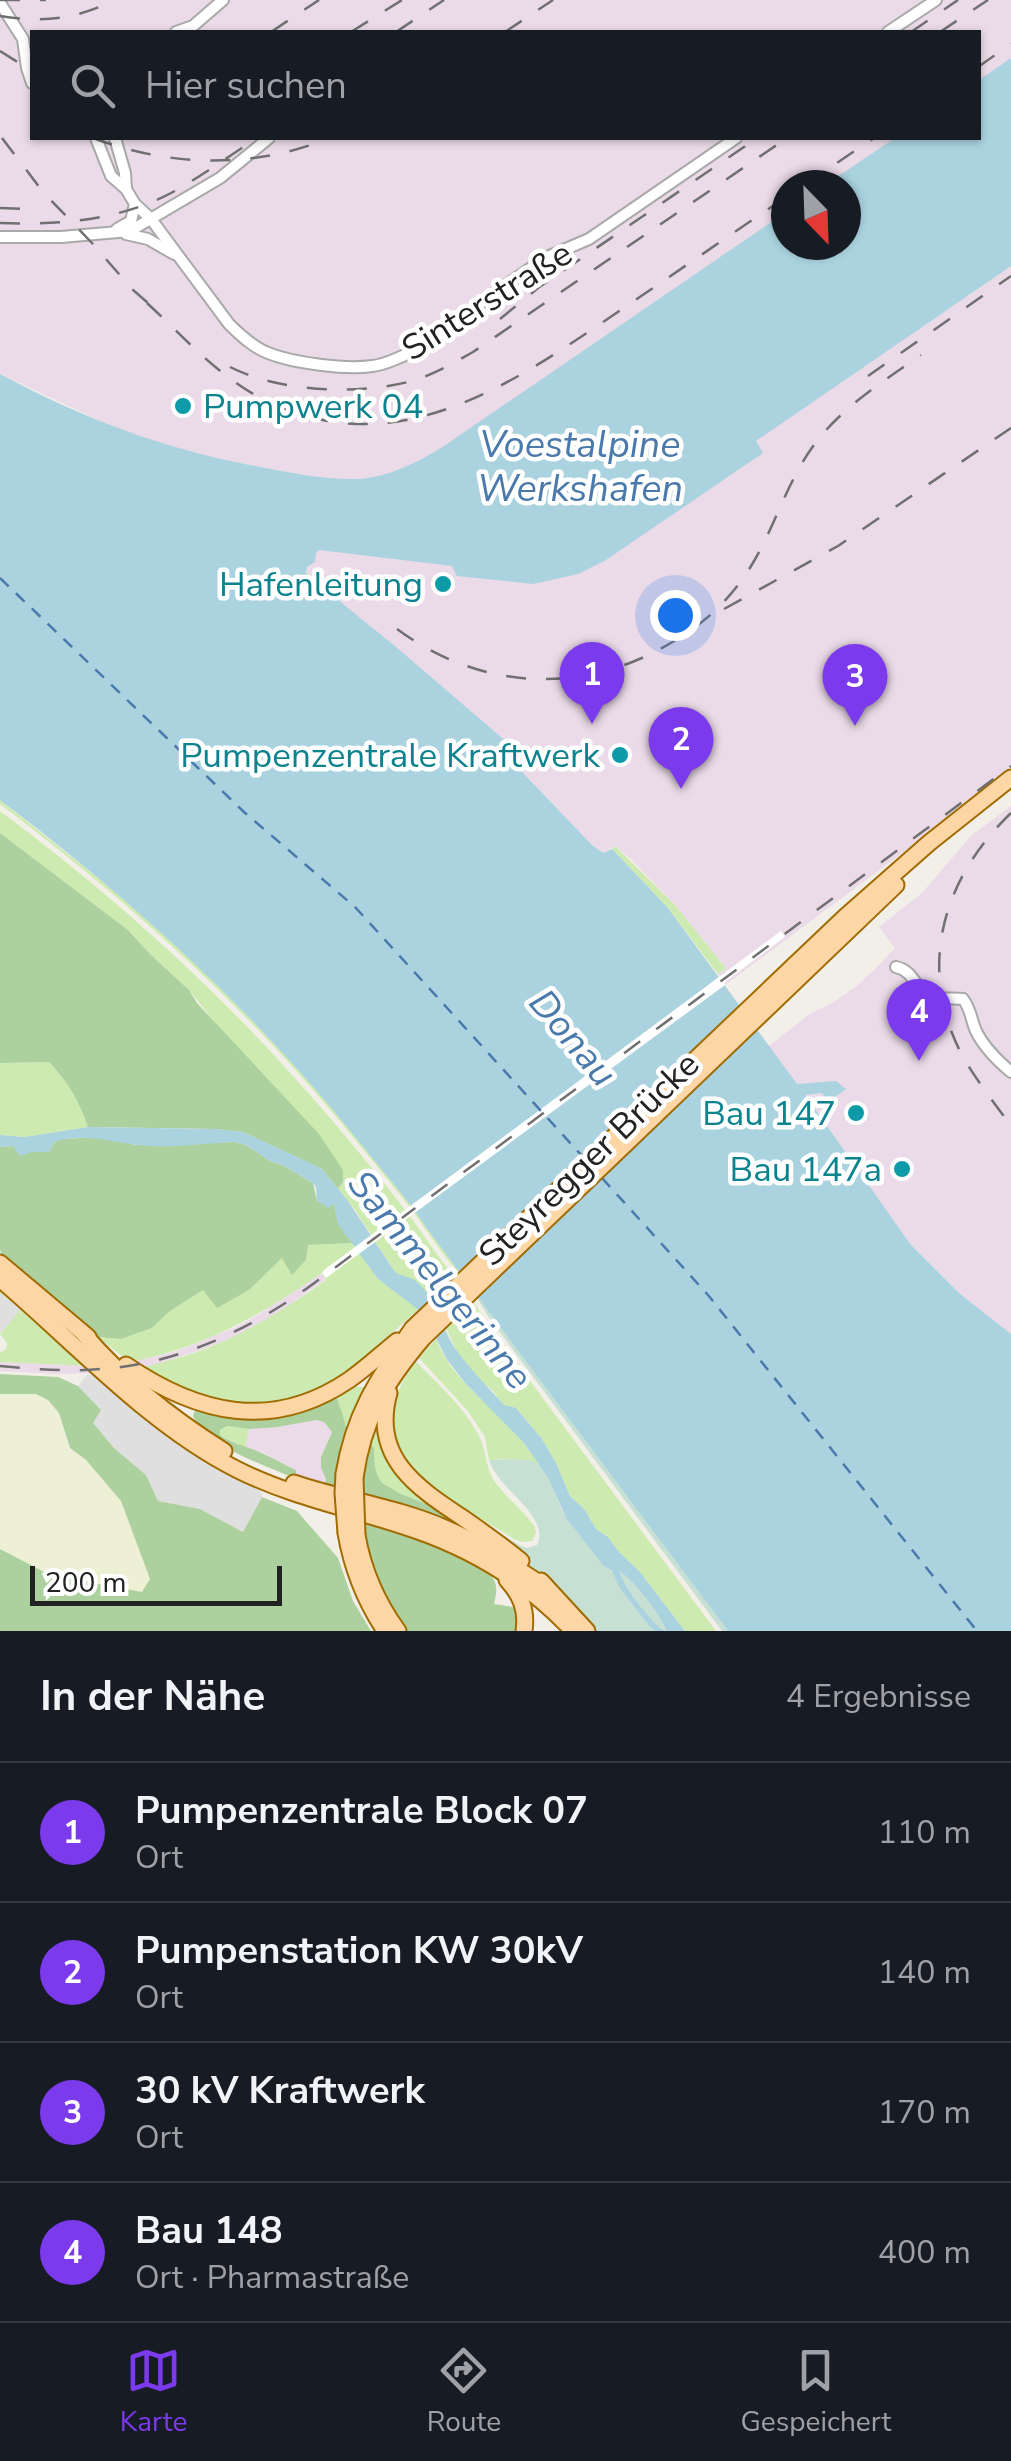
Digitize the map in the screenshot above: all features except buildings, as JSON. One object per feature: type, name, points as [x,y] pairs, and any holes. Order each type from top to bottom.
[{"type":"main road","points":[[803,965],[929,843],[1011,778]]},
{"type":"main road","points":[[803,965],[1011,790]]},
{"type":"main road","name":"Steyregger Brücke","points":[[387,1365],[412,1329],[803,965]]},
{"type":"main road","name":"Steyregger Brücke","points":[[387,1365],[424,1338],[803,965]]},
{"type":"main road","points":[[0,1263],[124,1364],[197,1404],[237,1412],[277,1410],[314,1399],[387,1365]]},
{"type":"main road","points":[[0,1279],[159,1419],[220,1461],[279,1488],[413,1529],[465,1550],[536,1595],[573,1631]]},
{"type":"main road","points":[[83,1334],[177,1419],[242,1461],[308,1488],[443,1527],[547,1588]]},
{"type":"main road","points":[[387,1365],[358,1418],[350,1444],[350,1476],[343,1506],[370,1583],[398,1631]]},
{"type":"main road","points":[[387,1365],[385,1424],[390,1448],[403,1471],[422,1490],[515,1556],[588,1631]]},
{"type":"main road","points":[[351,1534],[353,1564],[365,1598],[385,1631]]},
{"type":"main road","points":[[484,1561],[517,1592],[524,1610],[524,1631]]},
{"type":"street","points":[[182,30],[193,26],[223,0]]},
{"type":"street","points":[[891,30],[936,0]]},
{"type":"street","points":[[0,3],[29,45],[30,77]]},
{"type":"street","name":"Sinterstraße","points":[[97,140],[111,176],[151,219],[229,324],[266,352],[298,362],[356,367],[386,364],[403,356],[547,257],[589,239],[733,140]]},
{"type":"street","points":[[116,140],[126,189]]},
{"type":"street","points":[[123,233],[234,168],[267,140]]},
{"type":"street","points":[[110,232],[131,221],[135,204]]},
{"type":"street","points":[[0,237],[123,233],[156,243],[183,260]]},
{"type":"street","points":[[896,967],[911,974],[931,997],[963,999],[981,1040],[1011,1072]]},
{"type":"shaded area","points":[[0,0],[1011,0],[1011,772],[725,985],[718,974],[726,968],[632,860],[615,846],[603,853],[592,845],[502,751],[508,744],[307,575],[306,567],[315,562],[263,468],[191,453],[126,433],[0,374]]},
{"type":"shaded area","points":[[1011,806],[1011,1334],[959,1293],[911,1245],[769,1046],[811,1013],[858,985],[876,968],[895,948],[879,927],[922,893],[972,835]]},
{"type":"shaded area","points":[[322,1273],[326,1279],[265,1322],[232,1339],[159,1364],[137,1368],[129,1362],[174,1352],[234,1328]]},
{"type":"shaded area","points":[[0,1293],[22,1309],[0,1334]]},
{"type":"shaded area","points":[[0,1362],[89,1366],[96,1373],[0,1371]]},
{"type":"shaded area","points":[[94,1374],[221,1468],[260,1488],[262,1497],[243,1532],[200,1509],[158,1501],[146,1475],[92,1423],[101,1410],[78,1386],[87,1375]]},
{"type":"shaded area","points":[[317,1420],[332,1432],[321,1457],[324,1487],[296,1479],[296,1470],[262,1452],[245,1448],[249,1429]]},
{"type":"green space","points":[[0,800],[123,898],[209,976],[337,1113],[412,1205],[458,1272],[350,1133],[257,1028],[151,927],[0,804]]},
{"type":"green space","points":[[0,811],[153,936],[259,1039],[307,1092],[381,1179],[454,1276],[430,1299],[416,1283],[397,1276],[338,1189],[343,1182],[189,990],[128,930],[0,833]]},
{"type":"green space","points":[[0,833],[128,930],[189,990],[319,1134],[343,1170],[343,1182],[338,1189],[322,1169],[243,1132],[88,1127],[72,1092],[49,1062],[0,1063]]},
{"type":"green space","points":[[615,846],[674,904],[726,968],[718,974],[668,908],[612,849]]},
{"type":"green space","points":[[49,1062],[72,1092],[88,1127],[25,1137],[0,1135],[0,1063]]},
{"type":"green space","points":[[97,1137],[137,1145],[246,1145],[313,1183],[317,1201],[334,1203],[338,1223],[353,1243],[308,1245],[306,1260],[292,1275],[282,1258],[249,1290],[217,1308],[203,1290],[152,1328],[121,1339],[98,1337],[2,1257],[0,1249],[0,1147],[49,1152],[54,1142],[62,1139]]},
{"type":"green space","points":[[353,1243],[378,1279],[420,1308],[349,1375],[288,1404],[215,1405],[137,1368],[189,1354],[237,1335],[326,1280],[322,1273],[277,1303],[181,1349],[129,1362],[98,1337],[121,1339],[152,1328],[203,1290],[217,1307],[249,1290],[283,1257],[292,1274],[306,1260],[308,1245]]},
{"type":"green space","points":[[0,1290],[89,1366],[0,1362],[0,1353],[7,1343],[0,1334],[21,1309]]},
{"type":"green space","points":[[479,1296],[728,1631],[722,1631],[488,1316]]},
{"type":"green space","points":[[473,1301],[716,1631],[685,1631],[640,1572],[596,1529],[585,1510],[570,1496],[542,1439],[516,1408],[504,1406],[456,1350],[446,1328]]},
{"type":"green space","points":[[436,1339],[457,1374],[511,1427],[540,1465],[522,1460],[489,1460],[485,1437],[467,1410],[419,1358]]},
{"type":"green space","points":[[416,1362],[472,1424],[481,1439],[493,1479],[535,1527],[532,1541],[514,1539],[462,1507],[415,1469],[400,1447],[393,1422],[398,1394]]},
{"type":"green space","points":[[0,1374],[58,1377],[78,1386],[101,1410],[93,1423],[114,1448],[146,1475],[158,1501],[200,1509],[243,1532],[262,1497],[297,1511],[338,1558],[353,1601],[371,1631],[0,1631],[0,1549],[50,1575],[142,1592],[150,1579],[121,1501],[86,1460],[70,1448],[59,1413],[48,1400],[36,1394],[0,1394]]},
{"type":"green space","points":[[349,1387],[366,1387],[347,1430],[336,1394]]},
{"type":"green space","points":[[0,1394],[36,1394],[48,1400],[59,1413],[69,1449],[86,1460],[121,1501],[150,1579],[143,1593],[50,1575],[0,1549]]},
{"type":"green space","points":[[335,1394],[347,1432],[336,1488],[324,1487],[321,1457],[332,1432],[324,1422],[249,1429],[227,1426],[220,1430],[225,1438],[296,1470],[296,1479],[224,1446],[200,1427],[193,1416],[196,1407],[208,1411]]},
{"type":"green space","points":[[378,1415],[387,1447],[485,1537],[468,1531],[429,1505],[389,1488],[379,1479],[374,1448],[369,1442]]},
{"type":"green space","points":[[227,1426],[249,1429],[245,1448],[220,1435],[220,1430]]},
{"type":"green space","points":[[369,1442],[382,1483],[464,1525],[461,1530],[362,1498]]},
{"type":"green space","points":[[489,1460],[533,1461],[543,1469],[567,1519],[618,1579],[655,1631],[595,1631],[544,1578],[448,1502],[521,1546],[537,1545],[537,1524]]},
{"type":"green space","points":[[363,1522],[434,1544],[472,1561],[494,1580],[494,1604],[519,1608],[520,1631],[404,1631],[392,1615],[365,1549]]},
{"type":"green space","points":[[620,1571],[646,1598],[666,1631],[661,1631],[643,1610]]},
{"type":"water","points":[[1011,58],[1011,266],[756,441],[763,453],[606,560],[578,574],[533,584],[457,576],[452,566],[319,550],[306,572],[509,744],[502,751],[592,845],[603,853],[612,849],[668,908],[797,1084],[836,1081],[846,1089],[829,1101],[821,1093],[805,1095],[911,1245],[959,1293],[1011,1334],[1011,1631],[728,1631],[407,1201],[282,1052],[147,920],[0,800],[0,374],[95,419],[158,442],[260,467],[321,477],[370,478],[410,465],[438,450],[771,222],[771,260],[861,260],[861,170],[847,170],[892,140],[981,140],[981,79]]},
{"type":"water","points":[[88,1127],[243,1132],[322,1169],[395,1272],[413,1279],[423,1289],[462,1358],[504,1405],[516,1408],[542,1439],[570,1496],[585,1510],[596,1529],[640,1572],[685,1631],[666,1631],[646,1598],[619,1571],[638,1603],[665,1631],[650,1627],[612,1571],[566,1518],[549,1479],[524,1443],[465,1383],[446,1358],[424,1314],[378,1279],[338,1224],[334,1204],[329,1208],[317,1201],[313,1183],[234,1142],[151,1146],[76,1138],[54,1142],[49,1152],[20,1156],[13,1146],[0,1147],[0,1135],[25,1137]]},
{"type":"pier","points":[[781,931],[785,937],[725,985],[326,1278],[322,1273],[324,1270]]},
{"type":"ferry route","points":[[0,578],[244,812],[355,907],[583,1157]]},
{"type":"ferry route","points":[[602,1178],[708,1295],[977,1631]]},
{"type":"railway","points":[[0,0],[46,0]]},
{"type":"railway","points":[[0,16],[59,18],[115,0]]},
{"type":"railway","points":[[274,30],[319,0]]},
{"type":"railway","points":[[354,30],[402,0]]},
{"type":"railway","points":[[399,30],[444,0]]},
{"type":"railway","points":[[508,30],[553,0]]},
{"type":"railway","points":[[914,30],[958,0]]},
{"type":"railway","points":[[943,30],[988,0]]},
{"type":"railway","points":[[981,65],[1011,44]]},
{"type":"railway","points":[[0,51],[30,70]]},
{"type":"railway","points":[[2,138],[43,192],[157,311]]},
{"type":"railway","points":[[99,140],[152,155],[212,160],[271,155],[324,140]]},
{"type":"railway","points":[[0,223],[66,222],[131,209],[173,192],[254,140]]},
{"type":"railway","points":[[500,319],[538,288],[754,140]]},
{"type":"railway","points":[[230,367],[271,382],[318,389],[364,389],[425,376],[473,352],[784,140]]},
{"type":"railway","points":[[826,170],[871,140]]},
{"type":"railway","points":[[147,303],[221,371],[271,403],[320,420],[368,424],[414,418],[460,404],[504,384],[588,332],[771,207]]},
{"type":"railway","points":[[0,208],[26,209]]},
{"type":"railway","points":[[868,376],[1011,276]]},
{"type":"railway","points":[[397,629],[429,650],[498,675],[569,678],[640,659],[694,628],[726,600],[762,547],[817,441],[852,405],[921,355]]},
{"type":"railway","points":[[724,609],[838,546],[1011,428]]},
{"type":"railway","points":[[0,1366],[76,1370],[130,1366],[186,1352],[265,1316],[1011,766]]},
{"type":"railway","points":[[1011,813],[987,839],[953,896],[939,959],[949,1024],[963,1057],[1011,1126]]},
{"type":"place","name":"Pumpwerk 04","points":[[183,406]]},
{"type":"place","name":"Hafenleitung","points":[[443,584]]},
{"type":"place","name":"Pumpenzentrale Block 07","points":[[592,724]]},
{"type":"place","name":"30 kV Kraftwerk","points":[[855,726]]},
{"type":"place","name":"Pumpenzentrale Kraftwerk","points":[[620,755]]},
{"type":"place","name":"Pumpenstation KW 30kV","points":[[681,789]]},
{"type":"place","name":"Bau 148","points":[[919,1061]]},
{"type":"place","name":"Bau 147","points":[[856,1113]]},
{"type":"place","name":"Bau 147a","points":[[902,1169]]},
{"type":"water label","name":"Voestalpine Werkshafen","points":[[580,466]]},
{"type":"water label","name":"Donau","points":[[573,1038]]},
{"type":"water label","name":"Sammelgerinne","points":[[440,1280]]}]
